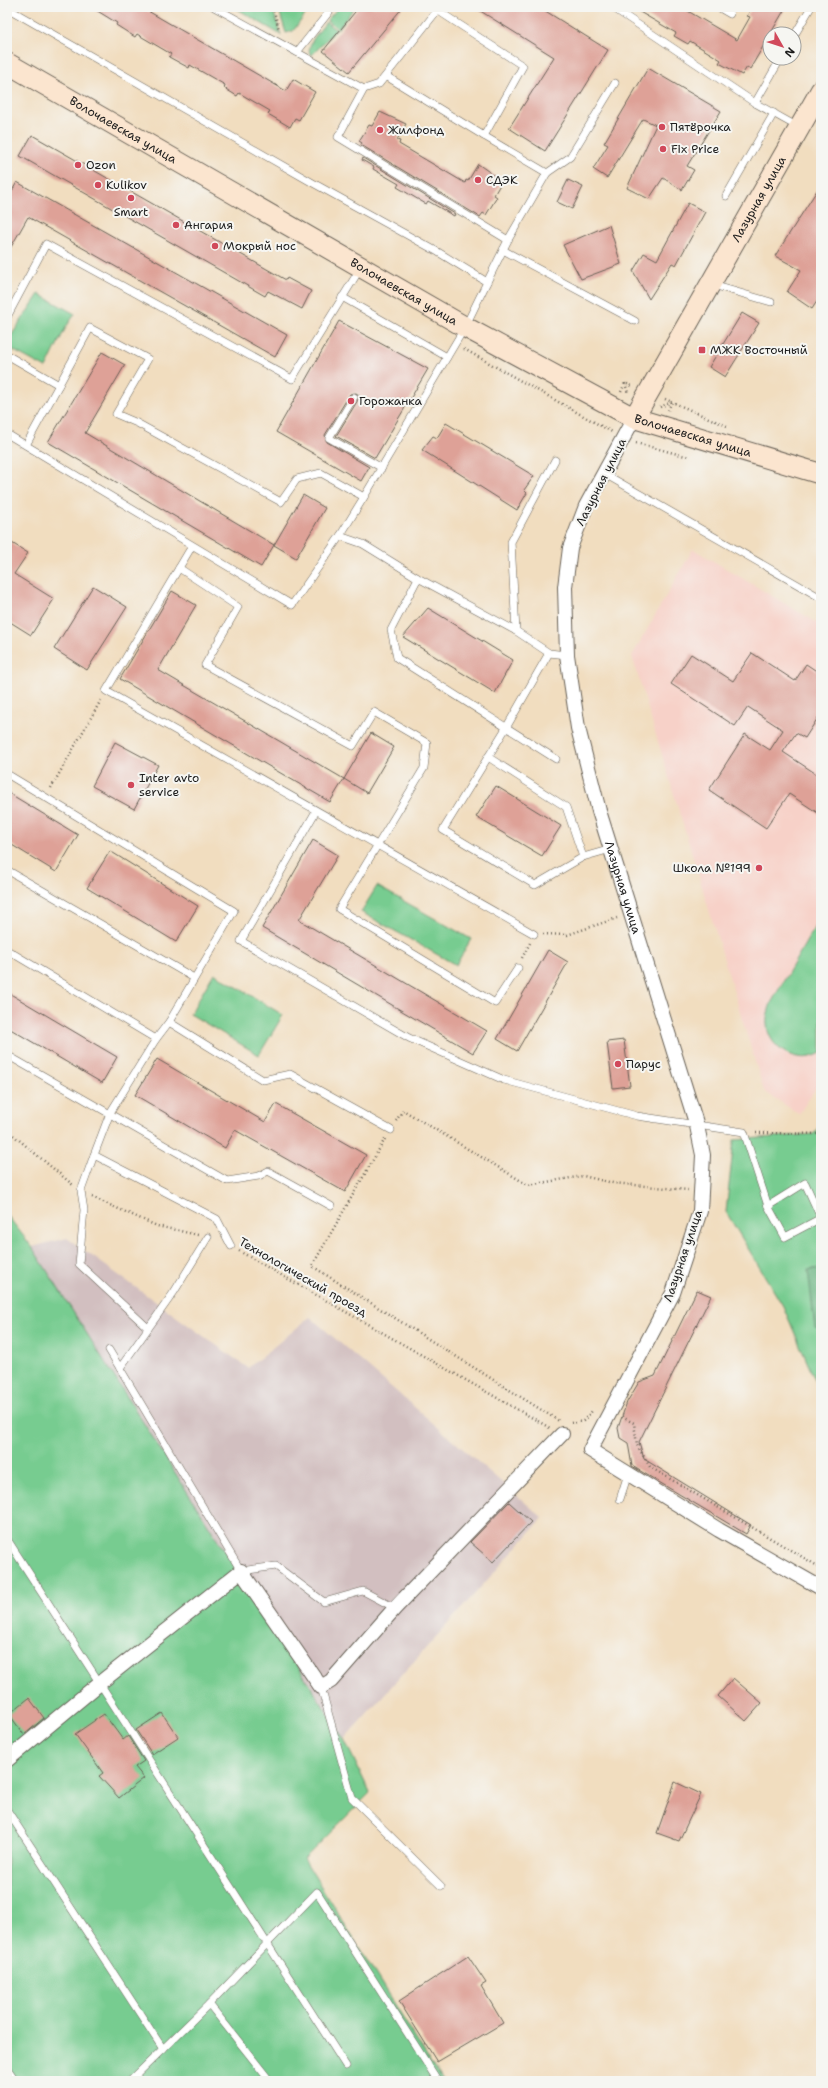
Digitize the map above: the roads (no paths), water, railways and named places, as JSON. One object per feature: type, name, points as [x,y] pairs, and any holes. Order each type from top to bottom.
[{"type":"street","name":"Волочаевская улица","points":[[7,63],[465,327],[634,418],[821,474]]},
{"type":"street","name":"Лазурная улица","points":[[821,90],[622,439],[586,506],[570,548],[565,587],[567,655],[578,728],[630,914],[697,1126],[703,1155],[700,1211],[673,1293],[590,1450],[719,1530],[821,1588]]},
{"type":"street","points":[[7,1760],[101,1682],[241,1570],[321,1687],[331,1681],[395,1608],[564,1427]]},
{"type":"lane","points":[[214,7],[364,89]]},
{"type":"lane","points":[[297,52],[333,7]]},
{"type":"lane","points":[[612,7],[755,103],[800,128]]},
{"type":"lane","points":[[718,7],[730,14]]},
{"type":"lane","points":[[800,26],[811,7]]},
{"type":"lane","points":[[7,8],[313,183],[438,252],[487,282]]},
{"type":"lane","points":[[484,136],[523,66],[438,8],[379,84],[364,89],[338,137],[508,240]]},
{"type":"lane","points":[[755,103],[776,66]]},
{"type":"lane","points":[[386,76],[547,173]]},
{"type":"lane","points":[[7,434],[292,605],[340,536],[382,468],[465,327],[508,240],[547,173],[570,158],[615,83]]},
{"type":"lane","points":[[726,196],[774,113]]},
{"type":"lane","points":[[7,316],[46,244],[292,380],[361,267]]},
{"type":"lane","points":[[503,250],[635,321]]},
{"type":"lane","points":[[710,284],[771,302]]},
{"type":"lane","points":[[342,298],[447,357]]},
{"type":"lane","points":[[26,445],[90,328],[148,359],[116,414],[137,423],[281,502],[297,479],[321,472],[364,497]]},
{"type":"lane","points":[[7,355],[59,385]]},
{"type":"lane","points":[[354,397],[329,438],[382,468]]},
{"type":"lane","points":[[516,631],[511,542],[556,460]]},
{"type":"lane","points":[[603,473],[821,598]]},
{"type":"lane","points":[[340,536],[363,544],[418,578],[516,631],[549,653],[567,655]]},
{"type":"lane","points":[[192,546],[106,691],[534,934]]},
{"type":"lane","points":[[179,568],[238,607],[205,665],[353,746],[374,712],[427,743],[424,768],[339,909],[495,1003],[518,968]]},
{"type":"lane","points":[[418,578],[390,630],[397,658],[556,759]]},
{"type":"lane","points":[[549,653],[506,728],[444,830],[536,885],[583,857],[611,849]]},
{"type":"lane","points":[[488,757],[566,807],[583,857]]},
{"type":"lane","points":[[7,774],[234,911],[169,1022],[156,1039],[110,1113],[81,1191],[84,1210],[79,1264],[148,1328]]},
{"type":"lane","points":[[316,811],[241,941],[409,1038],[504,1080],[637,1116],[744,1132],[768,1206],[785,1237],[821,1218],[806,1183],[768,1206]]},
{"type":"lane","points":[[7,870],[194,978]]},
{"type":"lane","points":[[7,950],[156,1039]]},
{"type":"lane","points":[[169,1022],[263,1080],[290,1074],[391,1130]]},
{"type":"lane","points":[[7,1055],[228,1181],[259,1176],[268,1171],[331,1206]]},
{"type":"lane","points":[[94,1156],[217,1219],[231,1246]]},
{"type":"lane","points":[[120,1368],[174,1292],[208,1237]]},
{"type":"lane","points":[[109,1350],[241,1570],[276,1566],[324,1602],[363,1590],[395,1608]]},
{"type":"lane","points":[[620,1499],[628,1474]]},
{"type":"lane","points":[[7,1539],[101,1682],[346,2066]]},
{"type":"lane","points":[[321,1687],[352,1798],[441,1886]]},
{"type":"lane","points":[[7,1810],[163,2049]]},
{"type":"lane","points":[[130,2081],[209,2004],[317,1892],[438,2081]]},
{"type":"lane","points":[[209,2004],[270,2081]]},
{"type":"lane","points":[[7,2068],[16,2081]]},
{"type":"place","name":"Пятёрочка","points":[[662,127]]},
{"type":"place","name":"Жилфонд","points":[[380,130]]},
{"type":"place","name":"Fix Price","points":[[663,149]]},
{"type":"place","name":"Ozon","points":[[78,165]]},
{"type":"place","name":"СДЭК","points":[[478,180]]},
{"type":"place","name":"Kulikov","points":[[98,185]]},
{"type":"place","name":"Smart","points":[[131,198]]},
{"type":"place","name":"Ангария","points":[[176,225]]},
{"type":"place","name":"Мокрый нос","points":[[215,246]]},
{"type":"place","name":"МЖК Восточный","points":[[702,350]]},
{"type":"place","name":"Горожанка","points":[[351,401]]},
{"type":"place","name":"Inter avto service","points":[[131,785]]},
{"type":"place","name":"Школа №199","points":[[759,868]]},
{"type":"place","name":"Парус","points":[[618,1064]]}]
